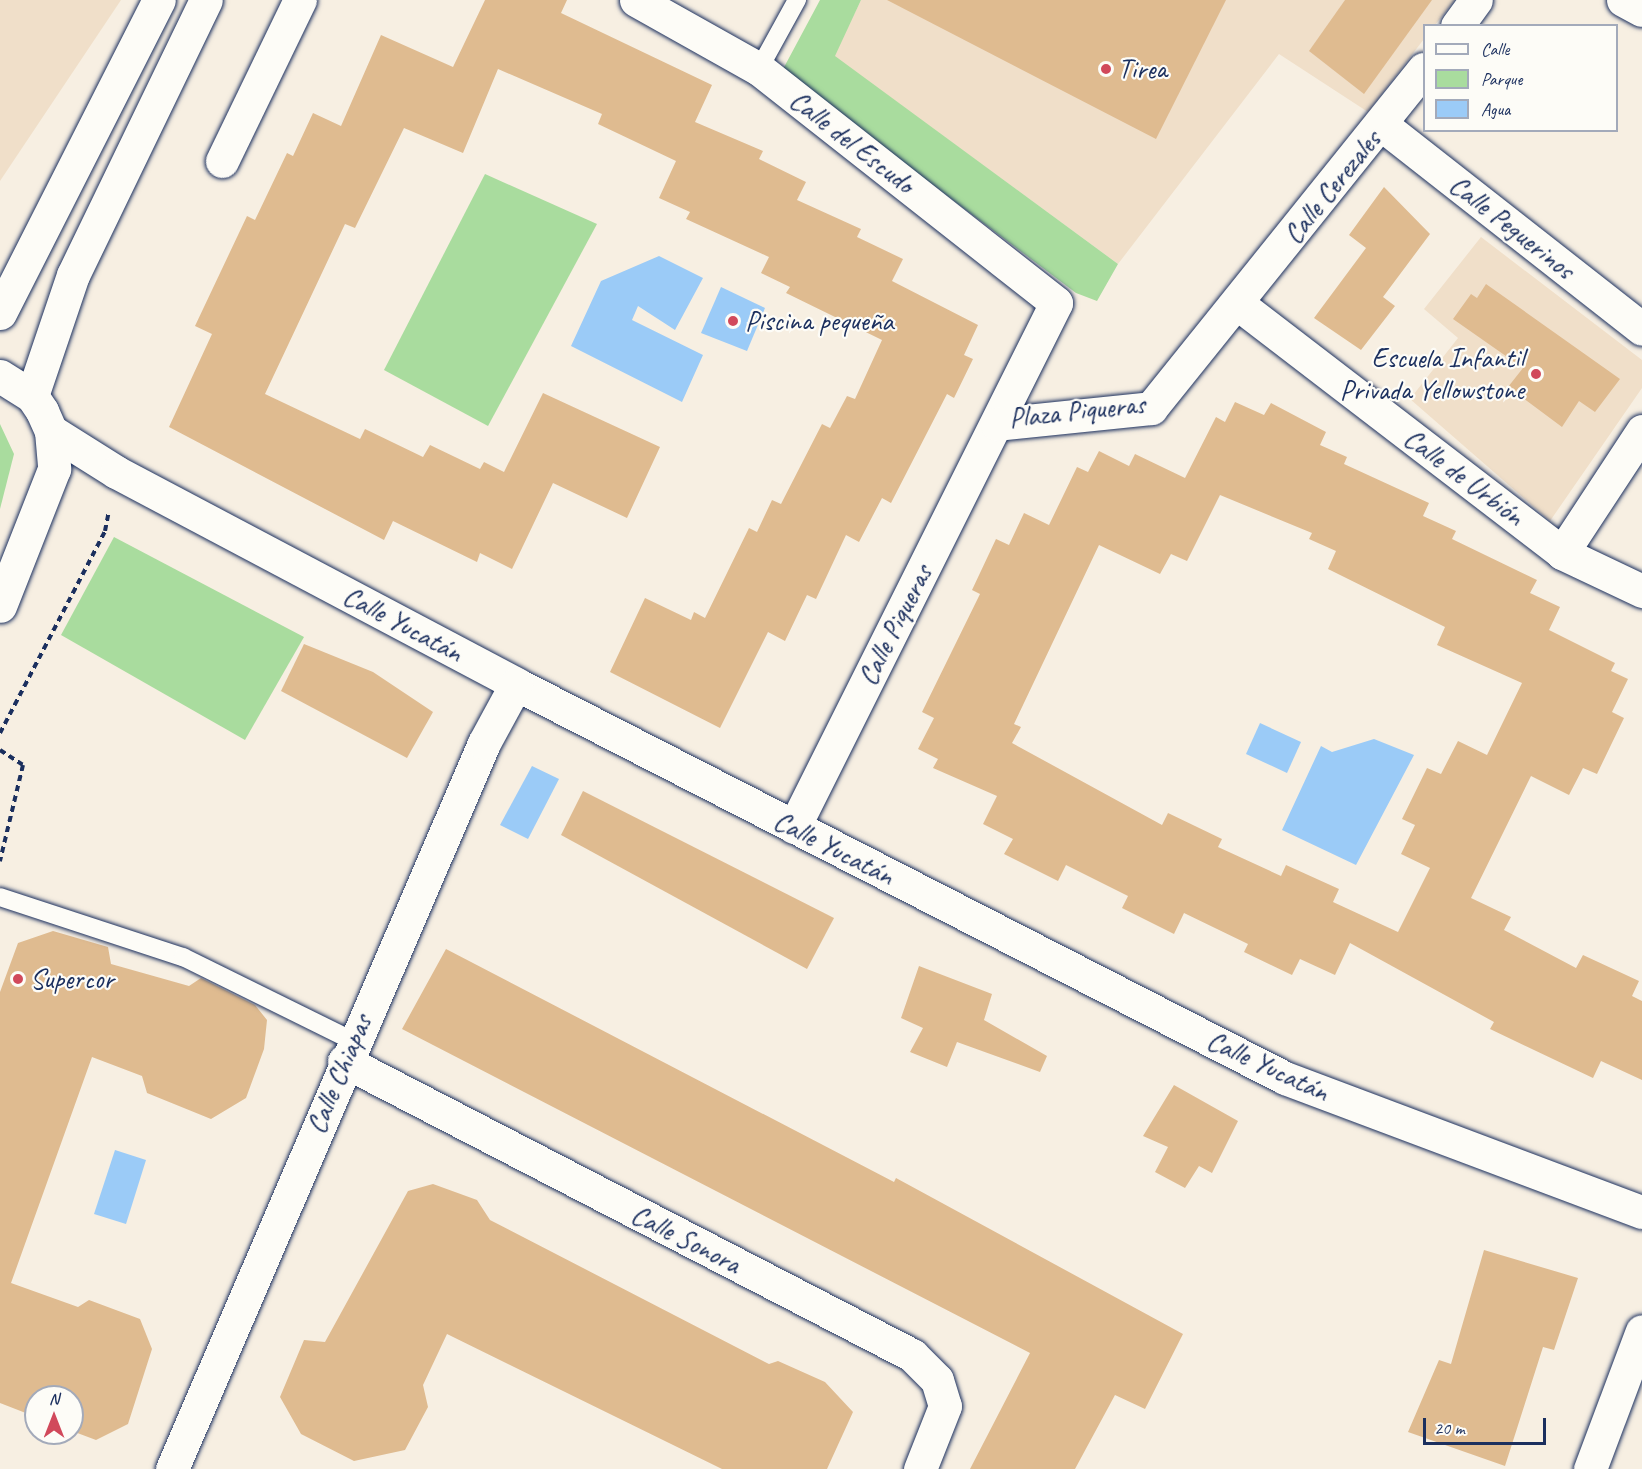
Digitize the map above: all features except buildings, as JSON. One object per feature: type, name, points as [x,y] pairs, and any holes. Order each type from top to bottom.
[{"type":"main road","points":[[0,313],[159,0]]},
{"type":"main road","points":[[32,396],[73,275],[206,0]]},
{"type":"main road","points":[[222,161],[300,0]]},
{"type":"main road","name":"Calle del Escudo","points":[[636,0],[759,69],[1056,303]]},
{"type":"main road","points":[[1458,24],[1476,0]]},
{"type":"main road","points":[[1623,0],[1642,10]]},
{"type":"main road","name":"Calle Cerezales","points":[[1238,304],[1423,72]]},
{"type":"main road","name":"Calle Peguerinos","points":[[1382,125],[1642,329]]},
{"type":"main road","name":"Plaza Piqueras","points":[[997,424],[1056,303]]},
{"type":"main road","name":"Plaza Piqueras","points":[[997,424],[1151,408],[1238,304]]},
{"type":"main road","name":"Calle de Urbión","points":[[1238,304],[1562,553],[1642,591]]},
{"type":"main road","points":[[0,376],[32,396],[51,431],[54,469],[45,501],[0,606]]},
{"type":"main road","name":"Calle Piqueras","points":[[794,827],[997,424]]},
{"type":"main road","name":"Calle Yucatán","points":[[51,431],[116,472],[516,684],[1285,1078],[1642,1212]]},
{"type":"main road","points":[[1562,553],[1642,431]]},
{"type":"main road","name":"Calle Chiapas","points":[[172,1469],[349,1051],[484,743],[516,684]]},
{"type":"main road","name":"Calle Sonora","points":[[349,1051],[912,1355],[937,1380],[945,1406],[920,1469]]},
{"type":"main road","points":[[1590,1469],[1642,1332]]},
{"type":"lane","points":[[759,69],[797,0]]},
{"type":"lane","points":[[0,897],[183,957],[349,1051]]},
{"type":"path","points":[[0,733],[105,531],[116,472]]},
{"type":"path","points":[[0,750],[23,765],[0,861]]},
{"type":"shaded area","points":[[0,0],[121,0],[0,181]]},
{"type":"shaded area","points":[[861,0],[1455,0],[1436,24],[1423,24],[1423,40],[1368,112],[1279,54],[1118,264],[834,56]]},
{"type":"shaded area","name":"Escuela Infantil Privada Yellowstone","points":[[1481,237],[1642,360],[1642,388],[1550,521],[1410,399],[1458,338],[1424,309]]},
{"type":"green space","points":[[820,0],[861,0],[835,56],[1118,264],[1097,301],[1076,293],[782,71]]},
{"type":"green space","points":[[485,174],[597,224],[488,426],[384,370]]},
{"type":"green space","points":[[0,424],[14,454],[0,509]]},
{"type":"green space","points":[[114,537],[304,637],[245,740],[61,635]]},
{"type":"water","points":[[659,256],[703,278],[675,330],[638,306],[632,320],[703,355],[682,402],[571,346],[601,281]]},
{"type":"water","name":"Piscina pequeña","points":[[721,287],[765,308],[747,351],[701,333]]},
{"type":"water","points":[[1260,723],[1301,742],[1287,773],[1246,754]]},
{"type":"water","points":[[1374,739],[1414,755],[1356,865],[1282,830],[1321,746],[1332,752]]},
{"type":"water","points":[[532,766],[559,779],[528,839],[500,825]]},
{"type":"water","points":[[115,1150],[146,1160],[126,1224],[94,1214]]},
{"type":"place","name":"Tirea","points":[[1106,69]]},
{"type":"place","name":"Piscina pequeña","points":[[733,321]]},
{"type":"place","name":"Escuela Infantil Privada Yellowstone","points":[[1536,374]]},
{"type":"place","name":"Supercor","points":[[18,979]]}]
